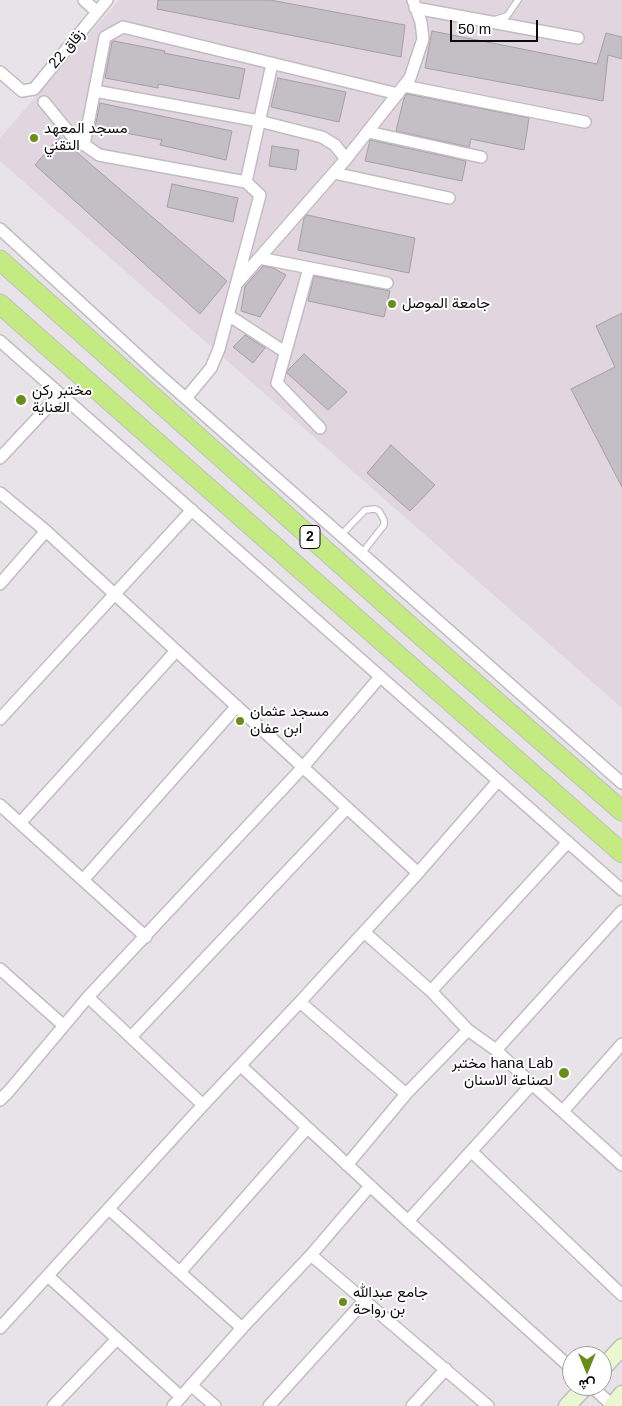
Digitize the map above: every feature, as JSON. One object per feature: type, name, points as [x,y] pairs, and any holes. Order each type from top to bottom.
[{"type":"highway","name":"2","points":[[0,260],[419,634],[621,807]]},
{"type":"highway","name":"2","points":[[0,304],[622,853]]},
{"type":"highway","points":[[399,655],[419,634]]},
{"type":"main road","points":[[612,1358],[622,1347]]},
{"type":"main road","points":[[567,1406],[576,1396]]},
{"type":"street","points":[[84,0],[97,12]]},
{"type":"street","name":"زقاق 22","points":[[0,72],[22,91],[34,89],[107,0]]},
{"type":"street","points":[[414,4],[578,38]]},
{"type":"street","points":[[238,282],[346,159],[410,78],[423,39],[421,22],[414,4]]},
{"type":"street","points":[[84,145],[105,37],[123,27],[272,64],[401,90],[585,122]]},
{"type":"street","points":[[246,182],[272,64]]},
{"type":"street","points":[[94,91],[259,121],[322,137],[335,145],[346,159]]},
{"type":"street","points":[[44,102],[72,136],[99,155],[246,182],[260,195],[219,349],[214,362],[186,398]]},
{"type":"street","points":[[368,132],[481,157]]},
{"type":"street","points":[[334,173],[449,198]]},
{"type":"street","points":[[0,229],[186,398],[622,783]]},
{"type":"street","points":[[259,258],[387,283]]},
{"type":"street","points":[[309,268],[277,383],[320,428]]},
{"type":"street","points":[[228,315],[285,352]]},
{"type":"street","points":[[0,341],[622,890]]},
{"type":"street","points":[[0,458],[60,394]]},
{"type":"street","points":[[0,493],[46,531],[418,873]]},
{"type":"street","points":[[0,719],[192,510]]},
{"type":"street","points":[[0,584],[46,531]]},
{"type":"street","points":[[20,823],[176,651]]},
{"type":"street","points":[[0,1100],[10,1091],[88,997],[303,767],[380,677]]},
{"type":"street","points":[[84,880],[237,706]]},
{"type":"street","points":[[0,1328],[418,873],[498,781]]},
{"type":"street","points":[[0,805],[146,937]]},
{"type":"street","points":[[131,1037],[347,808]]},
{"type":"street","points":[[431,991],[568,842]]},
{"type":"street","points":[[496,1050],[622,911]]},
{"type":"street","points":[[364,932],[431,991],[468,1030],[496,1050],[622,1165]]},
{"type":"street","points":[[0,969],[64,1026]]},
{"type":"street","points":[[88,997],[203,1105]]},
{"type":"street","points":[[300,1002],[406,1094]]},
{"type":"street","points":[[347,1165],[406,1094],[468,1030]]},
{"type":"street","points":[[563,1111],[622,1044]]},
{"type":"street","points":[[241,1066],[408,1221],[562,1360]]},
{"type":"street","points":[[0,1083],[10,1091]]},
{"type":"street","points":[[408,1221],[532,1084]]},
{"type":"street","points":[[180,1272],[307,1128]]},
{"type":"street","points":[[472,1152],[622,1295]]},
{"type":"street","points":[[173,1406],[242,1328],[311,1255],[370,1186]]},
{"type":"street","points":[[109,1209],[242,1328]]},
{"type":"street","points":[[311,1255],[446,1368],[488,1406]]},
{"type":"street","points":[[48,1276],[181,1397]]},
{"type":"street","points":[[269,1406],[365,1300]]},
{"type":"street","points":[[53,1406],[117,1339]]},
{"type":"street","points":[[412,1406],[446,1368]]},
{"type":"street","points":[[191,1385],[215,1406]]},
{"type":"lane","points":[[492,21],[507,16],[518,0]]},
{"type":"lane","points":[[341,535],[365,510],[375,509],[379,511],[384,520],[384,525],[362,553]]},
{"type":"shaded area","name":"جامعة الموصل","points":[[119,0],[622,0],[622,708],[0,161],[0,138]]},
{"type":"building","points":[[158,0],[270,0],[405,25],[401,57],[157,9]]},
{"type":"building","points":[[432,31],[597,64],[606,33],[622,37],[622,59],[608,55],[603,101],[425,68]]},
{"type":"building","points":[[112,42],[245,69],[239,99],[158,84],[158,88],[105,78]]},
{"type":"building","points":[[278,78],[346,92],[339,122],[271,107]]},
{"type":"building","points":[[407,94],[529,118],[524,150],[471,139],[469,147],[396,131],[404,98]]},
{"type":"building","points":[[100,103],[232,131],[226,160],[160,145],[162,140],[95,127]]},
{"type":"building","points":[[59,137],[227,281],[200,314],[35,165]]},
{"type":"building","points":[[370,140],[466,161],[462,181],[365,161]]},
{"type":"building","points":[[272,146],[299,150],[296,170],[269,166]]},
{"type":"building","points":[[172,184],[238,198],[233,222],[167,207]]},
{"type":"building","points":[[307,215],[415,238],[409,273],[298,250],[304,218]]},
{"type":"building","points":[[263,266],[273,268],[286,275],[260,317],[241,311],[245,286]]},
{"type":"building","points":[[314,276],[390,291],[384,317],[308,301]]},
{"type":"building","points":[[622,313],[622,487],[571,389],[615,367],[596,326]]},
{"type":"building","points":[[245,335],[265,348],[253,363],[233,347]]},
{"type":"building","points":[[304,354],[347,392],[328,410],[287,373]]},
{"type":"building","points":[[391,445],[435,485],[410,511],[367,473]]},
{"type":"place","name":"مسجد المعهد التقني","points":[[34,138]]},
{"type":"place","name":"جامعة الموصل","points":[[392,304]]},
{"type":"place","name":"مختبر ركن العناية","points":[[21,400]]},
{"type":"place","name":"مسجد عثمان ابن عفان","points":[[240,721]]},
{"type":"place","name":"مختبر hana Lab لصناعة الاسنان","points":[[564,1073]]},
{"type":"place","name":"جامع عبدالله بن رواحة","points":[[343,1302]]}]
